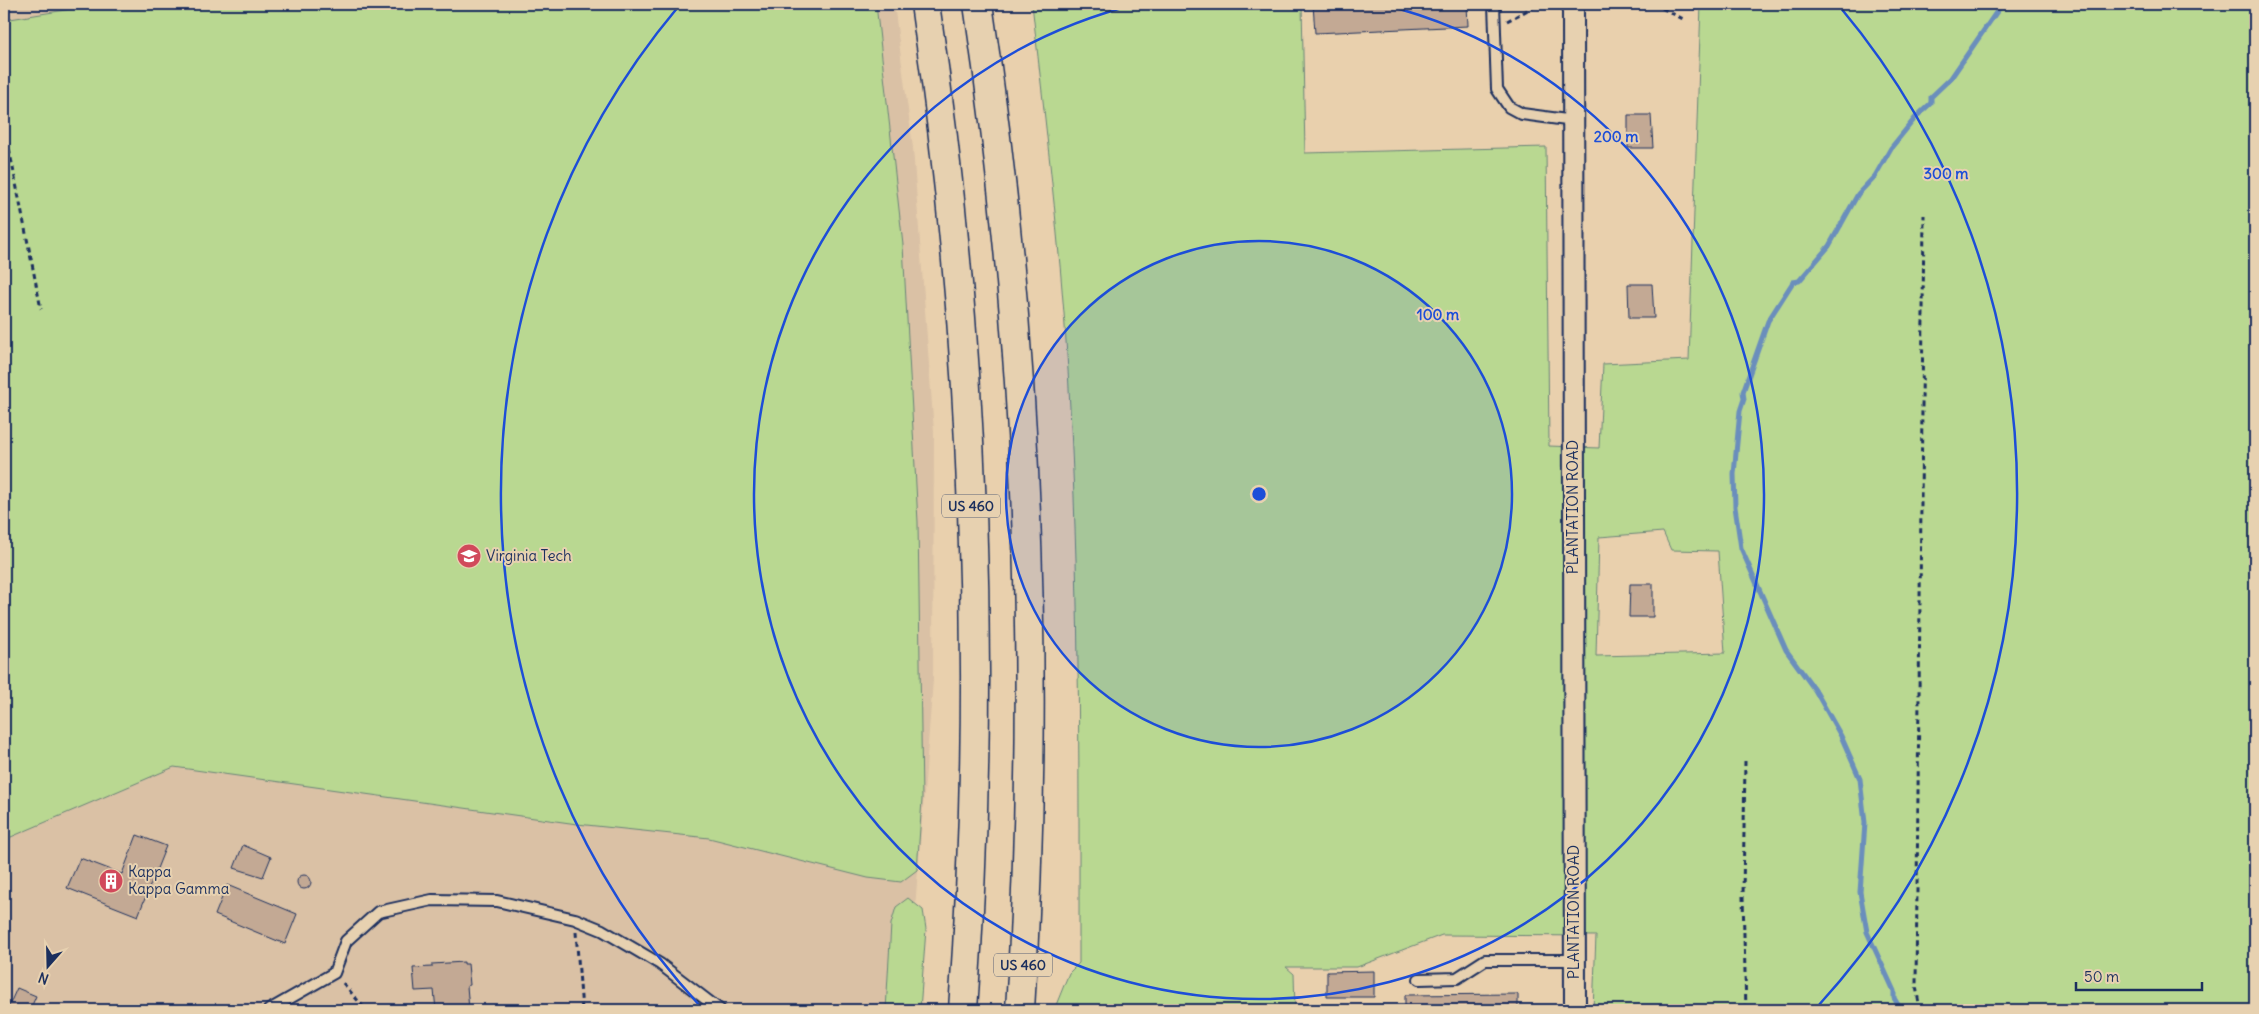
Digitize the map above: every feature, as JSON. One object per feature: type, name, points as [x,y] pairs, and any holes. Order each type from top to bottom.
[{"type":"highway","name":"US 460","points":[[925,4],[954,242],[963,346],[971,493],[974,668],[973,783],[962,1010]]},
{"type":"highway","name":"US 460","points":[[978,4],[991,91],[1009,252],[1020,385],[1027,526],[1029,792],[1026,919],[1020,1010]]},
{"type":"street","name":"PLANTATION ROAD","points":[[1573,4],[1575,1010]]},
{"type":"lane","points":[[1494,4],[1497,89],[1510,106],[1522,114],[1574,121]]},
{"type":"lane","points":[[269,1010],[334,973],[346,941],[378,912],[432,900],[497,901],[575,919],[602,930],[660,964],[720,1010]]},
{"type":"lane","points":[[1419,978],[1458,978],[1485,960],[1575,960]]},
{"type":"path","points":[[1494,29],[1539,4]]},
{"type":"path","points":[[1654,4],[1683,19]]},
{"type":"path","points":[[4,124],[41,309]]},
{"type":"path","points":[[1920,1010],[1916,986],[1924,215]]},
{"type":"path","points":[[1745,761],[1743,897],[1746,1010]]},
{"type":"path","points":[[575,919],[582,1010]]},
{"type":"path","points":[[334,973],[366,1010]]},
{"type":"shaded area","name":"Virginia Tech","points":[[4,4],[894,4],[913,148],[934,432],[933,680],[907,1010],[4,1010]]},
{"type":"green space","name":"Virginia Tech","points":[[102,4],[876,4],[903,245],[918,522],[922,800],[917,870],[901,882],[868,878],[709,838],[577,824],[174,767],[4,840],[4,20]]},
{"type":"green space","points":[[1032,4],[1302,4],[1305,153],[1546,147],[1549,446],[1599,448],[1603,364],[1689,360],[1701,4],[2255,4],[2255,1010],[1593,1010],[1596,936],[1442,935],[1357,967],[1286,967],[1294,974],[1295,1010],[1054,1010],[1069,973],[1079,963],[1077,628],[1074,494],[1065,321]],"holes":[[[1663,532],[1671,550],[1718,551],[1725,653],[1596,656],[1599,537]]]},
{"type":"green space","points":[[908,898],[923,910],[926,929],[920,1010],[886,1010],[891,924],[896,907]]},
{"type":"building","points":[[1313,4],[1467,4],[1468,26],[1315,33]]},
{"type":"building","points":[[1628,115],[1651,115],[1653,148],[1628,148]]},
{"type":"building","points":[[1628,284],[1652,284],[1654,318],[1629,318]]},
{"type":"building","points":[[1630,584],[1653,584],[1653,617],[1629,617]]},
{"type":"building","name":"Kappa Kappa Gamma","points":[[137,835],[166,846],[138,916],[67,888],[80,858],[122,874]]},
{"type":"building","points":[[243,845],[271,857],[263,877],[234,868]]},
{"type":"building","points":[[301,875],[307,875],[311,882],[307,889],[301,889],[297,885],[297,879]]},
{"type":"building","points":[[227,885],[297,914],[285,944],[215,915]]},
{"type":"building","points":[[464,962],[464,964],[468,964],[470,985],[467,986],[469,1010],[436,1010],[434,990],[415,991],[413,968],[432,967],[432,964]]},
{"type":"building","points":[[1374,971],[1374,997],[1327,997],[1327,972]]},
{"type":"building","points":[[17,988],[36,996],[30,1010],[7,1010]]},
{"type":"building","points":[[1518,994],[1518,1010],[1405,1010],[1405,995]]},
{"type":"waterway","points":[[1901,1010],[1894,998],[1894,991],[1867,932],[1860,892],[1865,823],[1860,779],[1841,736],[1815,690],[1786,650],[1741,548],[1735,507],[1734,474],[1740,411],[1744,399],[1743,392],[1768,321],[1793,282],[1799,281],[1829,246],[1858,194],[1875,176],[1891,148],[1916,117],[1931,103],[1931,97],[1951,78],[2002,4]]},
{"type":"place","name":"Virginia Tech","points":[[469,556]]},
{"type":"place","name":"Kappa Kappa Gamma","points":[[111,881]]}]
